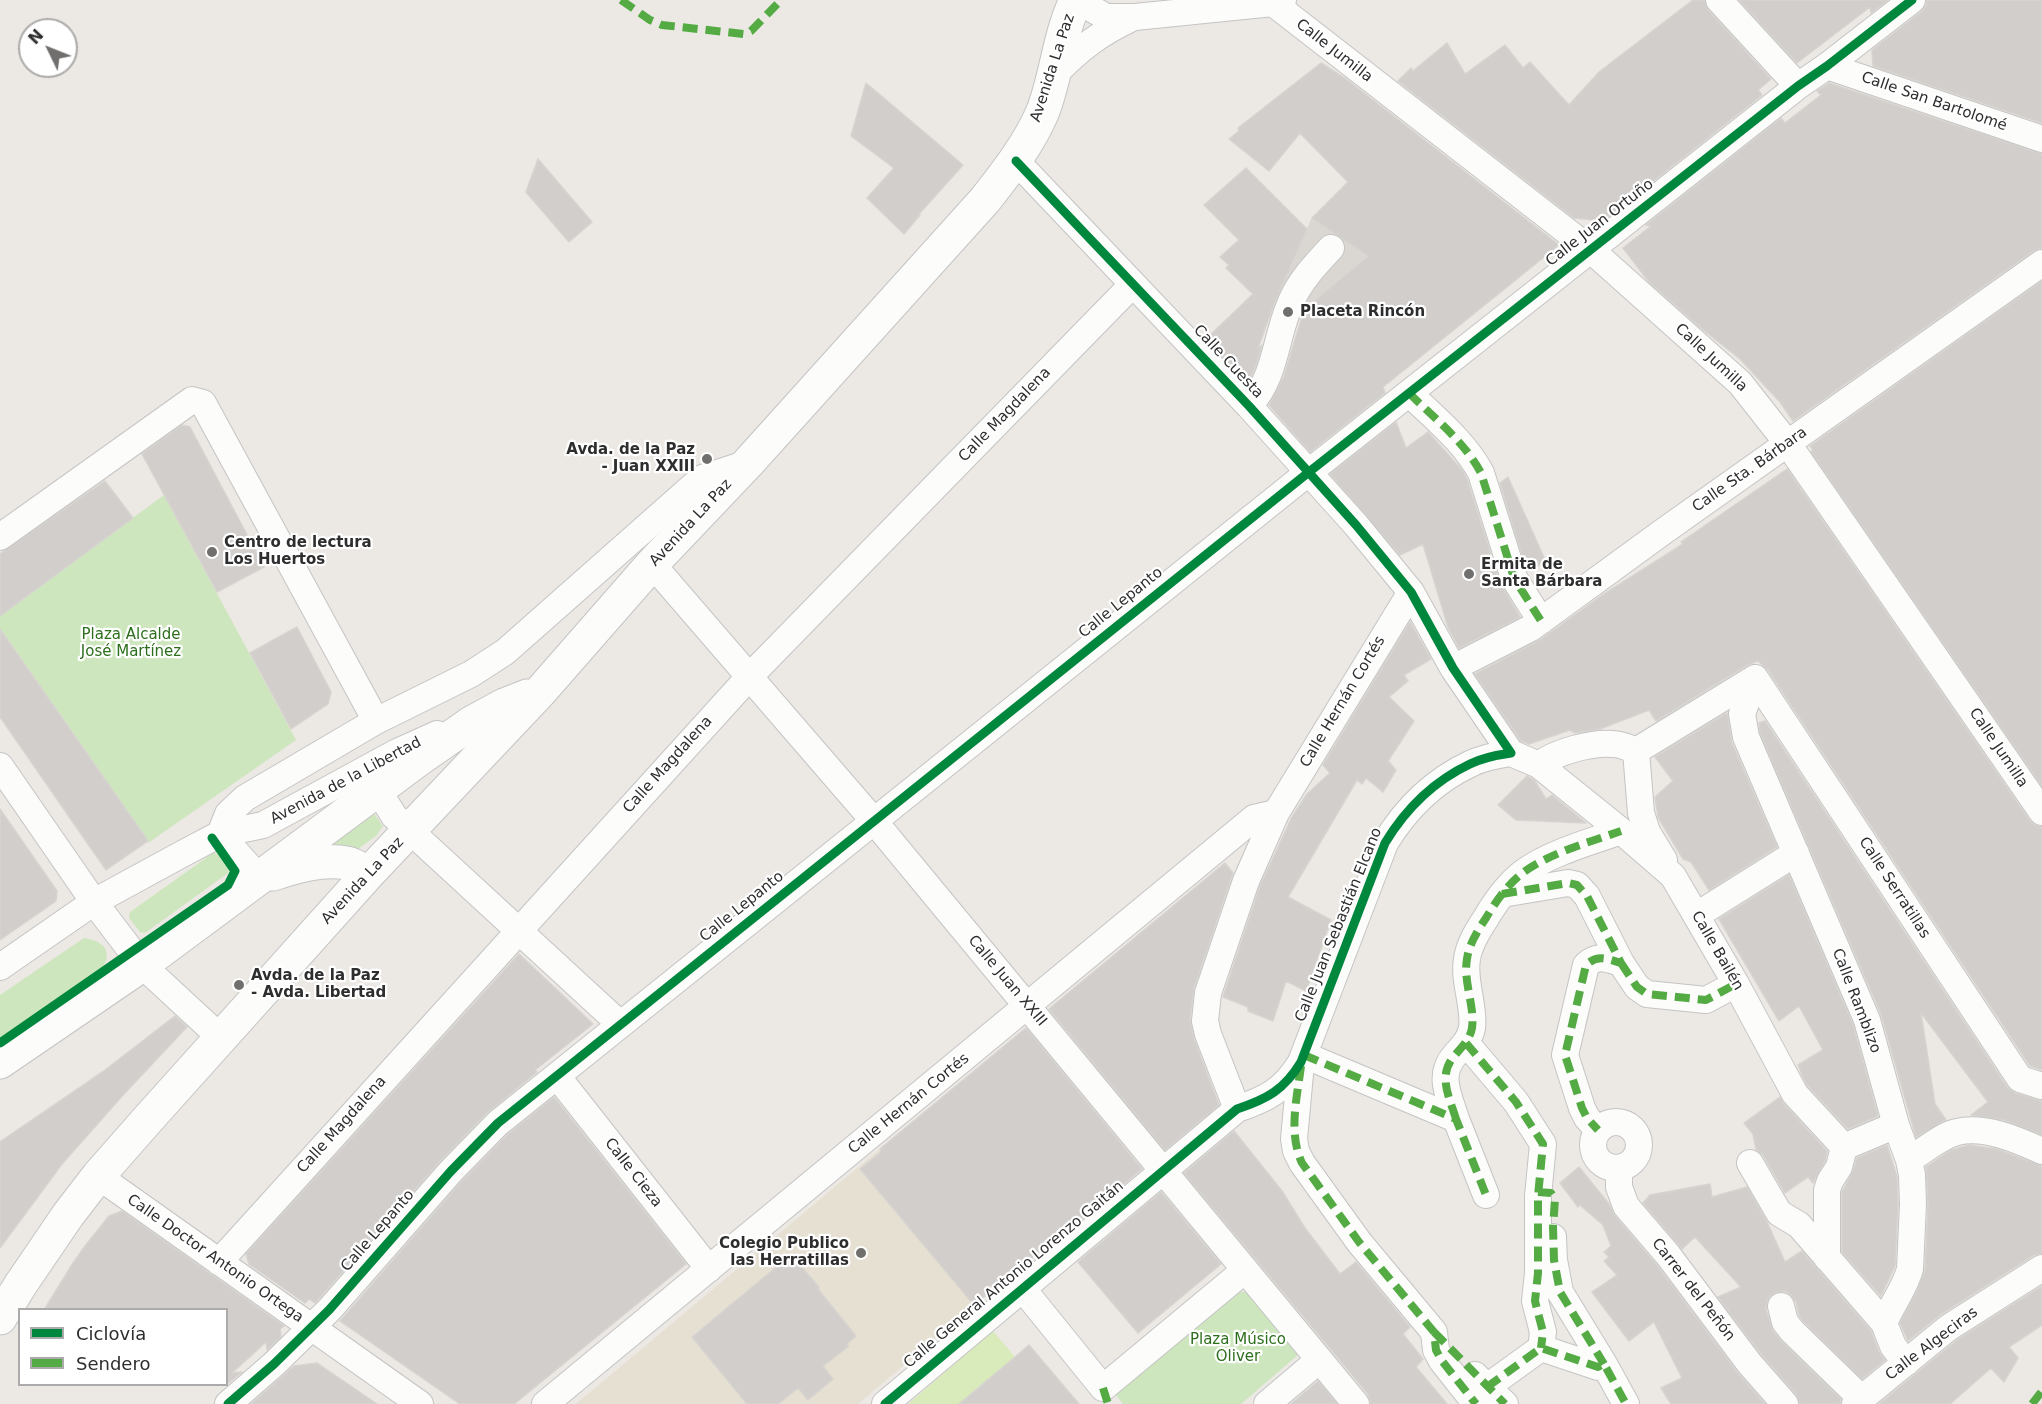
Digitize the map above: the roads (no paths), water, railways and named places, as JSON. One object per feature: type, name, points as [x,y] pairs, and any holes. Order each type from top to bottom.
[{"type":"main road","name":"Avenida La Paz","points":[[0,1318],[42,1253],[98,1176],[368,874],[540,692],[652,564],[748,463],[978,207],[1016,161],[1043,111],[1055,74],[1061,38],[1076,0]]},
{"type":"main road","name":"Avenida de la Libertad","points":[[0,1062],[142,965],[471,723],[504,705],[540,692]]},
{"type":"main road","name":"Avenida de la Libertad","points":[[260,879],[304,864],[324,863],[348,863],[368,874]]},
{"type":"street","points":[[1086,0],[1092,9],[1106,17],[1135,17],[1278,2]]},
{"type":"street","points":[[1719,0],[1798,86]]},
{"type":"street","name":"Calle Juan Ortuño","points":[[1309,472],[1798,86],[1912,0]]},
{"type":"street","name":"Calle Jumilla","points":[[1278,2],[1591,250],[1733,376],[1788,444],[2042,813]]},
{"type":"street","points":[[1055,74],[1078,50],[1108,29],[1135,17]]},
{"type":"street","name":"Calle San Bartolomé","points":[[1827,66],[2042,139]]},
{"type":"street","name":"Calle Cuesta","points":[[1016,161],[1249,406],[1356,525],[1411,592],[1453,668]]},
{"type":"street","points":[[1249,406],[1265,385],[1285,319],[1298,287],[1331,248]]},
{"type":"street","name":"Calle Sta. Bárbara","points":[[1453,668],[1542,621],[1664,531],[2042,263]]},
{"type":"street","name":"Calle Magdalena","points":[[219,1262],[750,676],[1133,284]]},
{"type":"street","points":[[1409,393],[1459,442],[1474,461],[1481,473],[1514,578],[1542,621]]},
{"type":"street","points":[[0,537],[192,400],[203,403],[376,721],[244,798],[228,814],[220,834],[260,879]]},
{"type":"street","name":"Avenida La Paz","points":[[376,721],[471,674],[505,652],[702,478],[748,463]]},
{"type":"street","name":"Calle Lepanto","points":[[228,1404],[274,1364],[329,1310],[451,1171],[498,1123],[1309,472]]},
{"type":"street","name":"Calle Juan XXIII","points":[[652,564],[874,821],[1356,1404]]},
{"type":"street","name":"Calle Hernán Cortés","points":[[1237,1109],[1208,1034],[1205,1006],[1208,993],[1246,881],[1276,813],[1411,592]]},
{"type":"street","points":[[1453,668],[1511,753]]},
{"type":"street","points":[[1636,751],[1755,678]]},
{"type":"street","name":"Calle Ramblizo","points":[[1755,678],[1742,714],[1746,737],[1867,1020],[1896,1125],[1909,1160],[1913,1204],[1910,1269],[1884,1323]]},
{"type":"street","name":"Calle Serratillas","points":[[1755,678],[2020,1079],[2042,1086]]},
{"type":"street","name":"Avenida de la Libertad","points":[[0,967],[94,902],[220,834],[263,825],[397,752],[443,732],[471,723]]},
{"type":"street","points":[[1539,765],[1547,758],[1562,752],[1603,744],[1626,746],[1636,751]]},
{"type":"street","points":[[1636,751],[1641,813],[1647,832],[1673,876]]},
{"type":"street","name":"Calle Bailén","points":[[1511,753],[1525,757],[1539,765],[1673,876],[1796,1094],[1844,1148]]},
{"type":"street","name":"Calle Juan Sebastián Elcano","points":[[1162,1170],[1237,1109],[1257,1102],[1282,1088],[1292,1078],[1303,1058],[1385,843],[1397,823],[1425,794],[1456,772],[1479,760],[1511,753]]},
{"type":"street","points":[[0,766],[94,902],[142,965],[221,1038]]},
{"type":"street","points":[[381,787],[382,797],[394,816],[620,1024]]},
{"type":"street","name":"Calle Hernán Cortés","points":[[545,1404],[1254,818],[1276,813]]},
{"type":"street","points":[[1486,1195],[1445,1087],[1448,1065],[1466,1043],[1472,1026],[1466,972],[1468,952],[1480,927],[1502,894],[1525,871],[1549,858],[1621,831]]},
{"type":"street","points":[[1696,915],[1796,854]]},
{"type":"street","points":[[1502,894],[1568,883],[1577,885],[1587,896],[1637,987],[1647,994],[1706,1000],[1736,984]]},
{"type":"street","points":[[1598,1130],[1587,1118],[1582,1108],[1565,1055],[1586,965],[1592,959],[1599,957],[1622,963]]},
{"type":"street","points":[[1456,1119],[1303,1058],[1294,1139],[1296,1151],[1302,1163],[1359,1242],[1434,1332],[1436,1350],[1442,1361],[1490,1398],[1541,1348],[1543,1332],[1536,1301],[1539,1192],[1543,1143],[1516,1102],[1466,1043]]},
{"type":"street","name":"Calle Cieza","points":[[557,1076],[709,1269]]},
{"type":"street","points":[[1607,1123],[1629,1125],[1634,1131],[1639,1146],[1634,1161],[1628,1166],[1619,1168],[1605,1166],[1594,1154],[1593,1139],[1598,1130],[1607,1123]]},
{"type":"street","points":[[1827,1258],[1827,1190],[1839,1167],[1844,1148],[1896,1125]]},
{"type":"street","points":[[1909,1160],[1958,1132],[1991,1133],[2042,1151]]},
{"type":"street","points":[[1750,1163],[1779,1213],[1799,1225],[1884,1323],[1893,1346],[1906,1363]]},
{"type":"street","name":"Carrer del Peñón","points":[[1619,1168],[1619,1187],[1626,1206],[1668,1256],[1749,1363],[1785,1404]]},
{"type":"street","name":"Calle General Antonio Lorenzo Gaitán","points":[[885,1404],[1162,1170]]},
{"type":"street","name":"Calle Doctor Antonio Ortega","points":[[98,1176],[420,1404]]},
{"type":"street","points":[[1539,1192],[1551,1193],[1555,1199],[1554,1260],[1560,1292],[1626,1404]]},
{"type":"street","name":"Calle Algeciras","points":[[1858,1401],[1948,1328],[2042,1268]]},
{"type":"street","points":[[1022,1288],[1106,1396],[1245,1270]]},
{"type":"street","points":[[1781,1306],[1785,1322],[1802,1343],[1858,1401]]},
{"type":"street","points":[[1541,1348],[1598,1367],[1604,1364]]},
{"type":"street","points":[[1267,1404],[1319,1360]]},
{"type":"place","name":"Placeta Rincón","points":[[1288,312]]},
{"type":"place","name":"Avda. de la Paz - Juan XXIII","points":[[707,459]]},
{"type":"place","name":"Centro de lectura Los Huertos","points":[[212,552]]},
{"type":"place","name":"Ermita de Santa Bárbara","points":[[1469,574]]},
{"type":"place","name":"Avda. de la Paz - Avda. Libertad","points":[[239,985]]},
{"type":"place","name":"Colegio Publico las Herratillas","points":[[861,1253]]},
{"type":"park label","name":"Plaza Alcalde José Martínez","points":[[131,644]]},
{"type":"park label","name":"Plaza Músico Oliver","points":[[1238,1348]]}]
